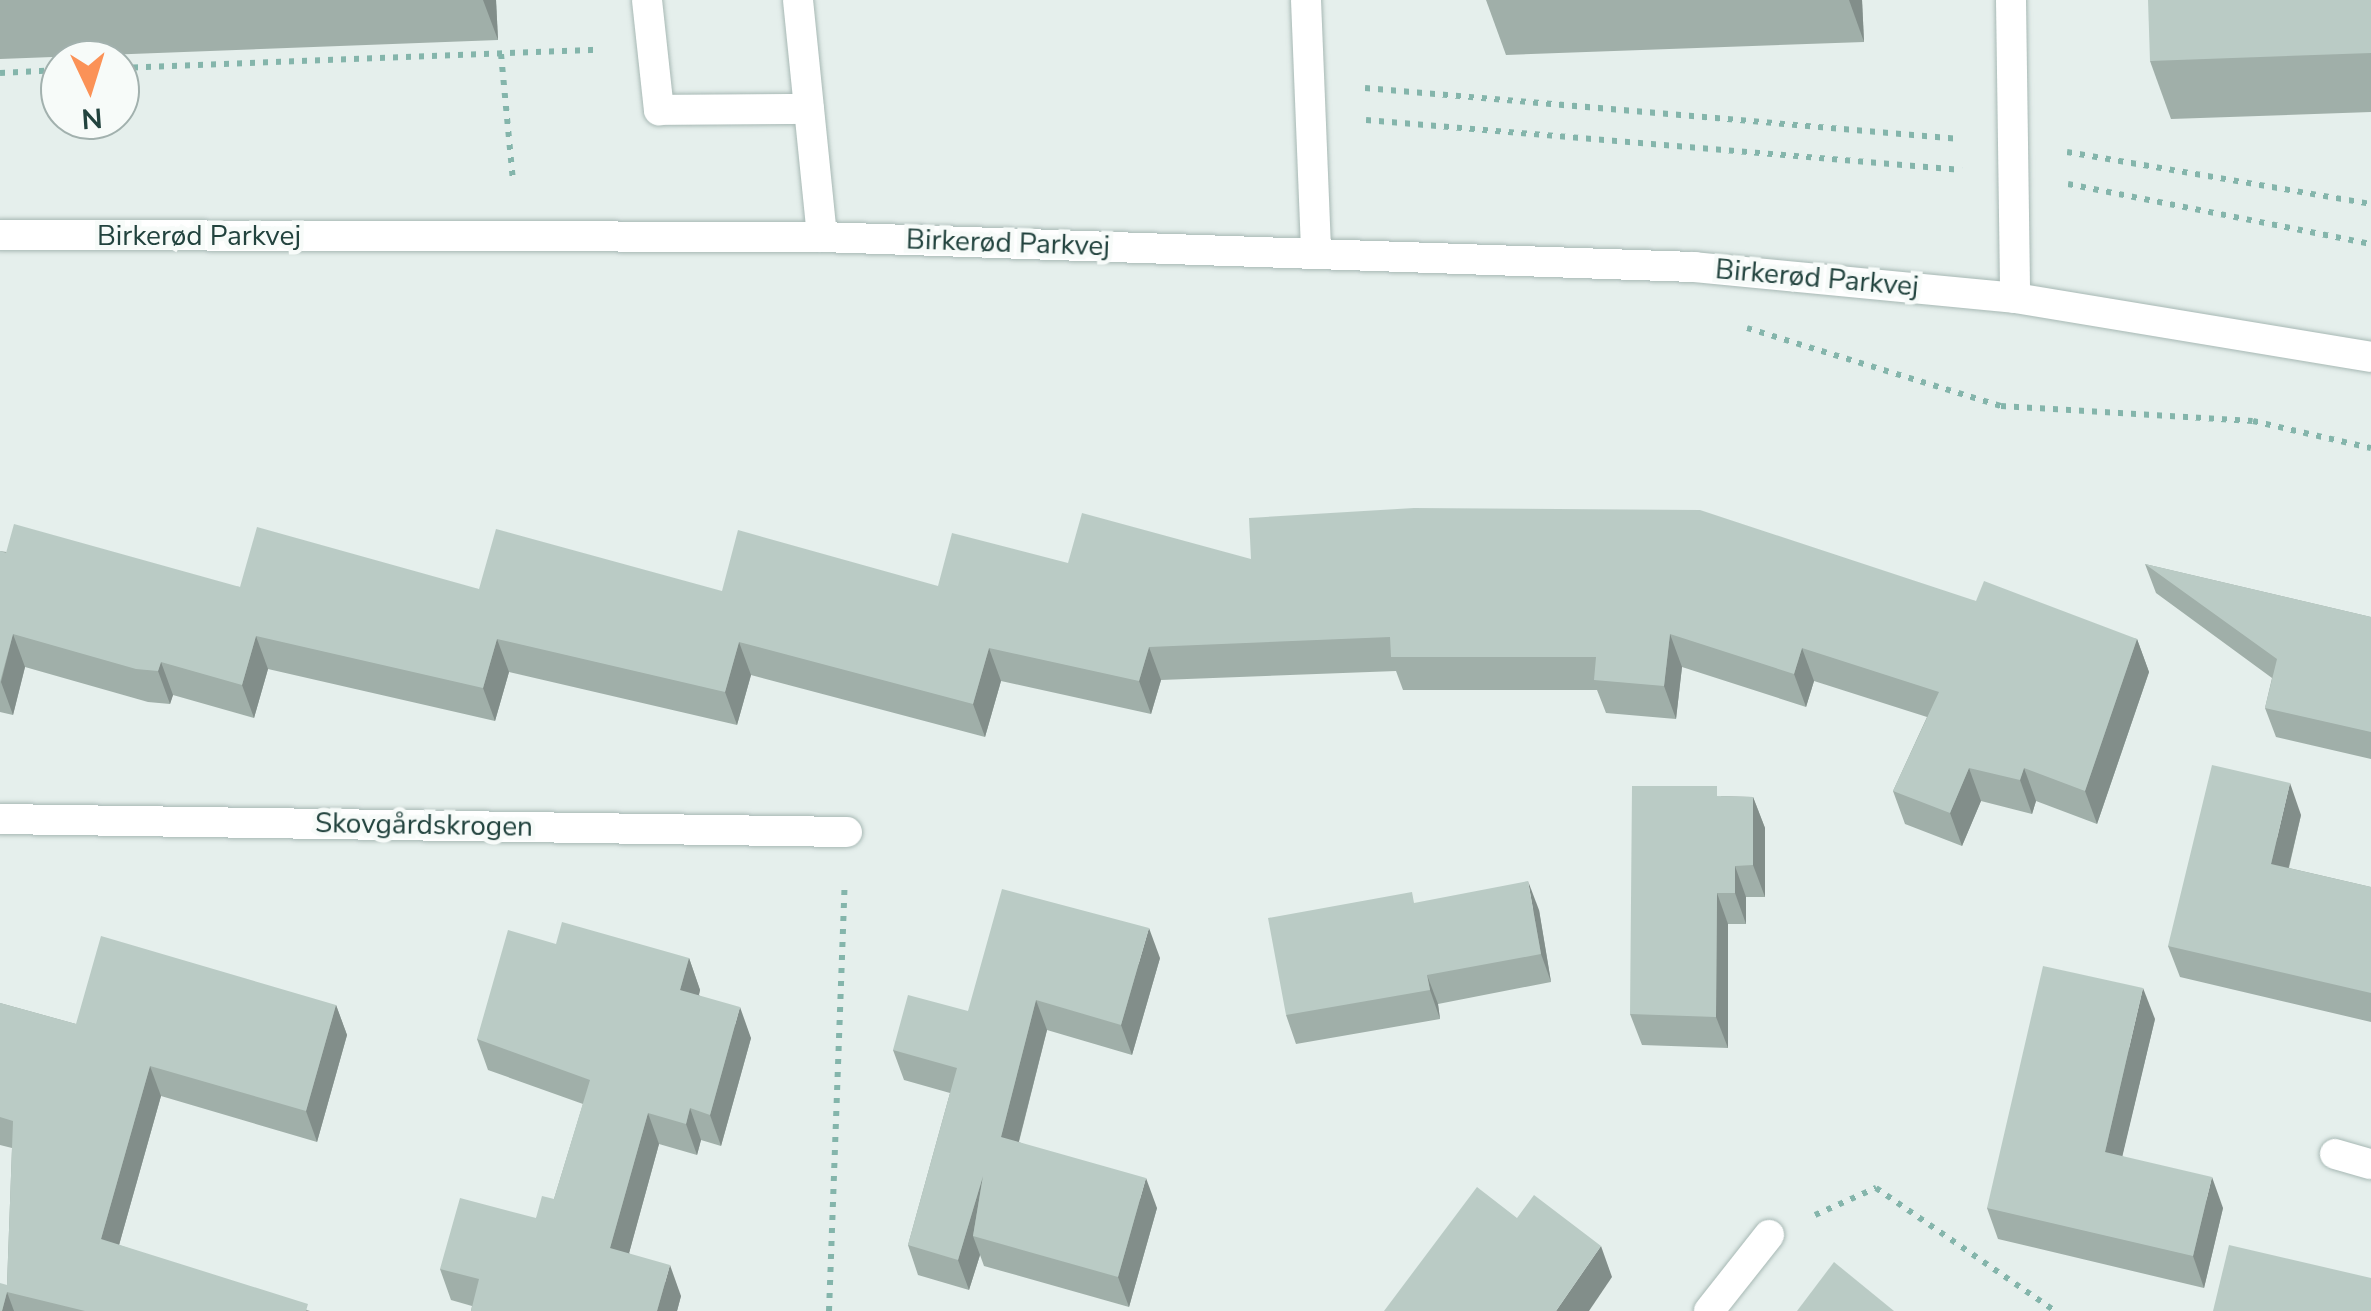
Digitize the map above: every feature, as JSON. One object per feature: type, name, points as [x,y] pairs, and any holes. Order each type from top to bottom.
[{"type":"street","points":[[646,0],[659,110],[809,109]]},
{"type":"street","points":[[798,0],[822,237]]},
{"type":"street","points":[[1306,0],[1316,252]]},
{"type":"street","points":[[2011,0],[2017,175],[2015,298]]},
{"type":"street","name":"Birkerød Parkvej","points":[[0,236],[822,237],[1694,267],[2015,298],[2371,357]]},
{"type":"street","name":"Skovgårdskrogen","points":[[0,819],[847,832]]},
{"type":"street","points":[[2334,1154],[2371,1164]]},
{"type":"street","points":[[1709,1311],[1769,1235]]},
{"type":"path","points":[[140,67],[652,48]]},
{"type":"path","points":[[501,54],[519,237]]},
{"type":"path","points":[[0,72],[40,71]]},
{"type":"path","points":[[1309,84],[2016,144],[2371,204]]},
{"type":"path","points":[[1311,116],[2017,175],[2371,244]]},
{"type":"path","points":[[1694,267],[1755,337],[2001,406],[2253,421],[2371,448]]},
{"type":"path","points":[[829,1311],[847,832]]},
{"type":"path","points":[[1769,1235],[1876,1188],[2055,1311]]},
{"type":"building","points":[[2148,0],[2371,0],[2371,53],[2150,61]]},
{"type":"building","points":[[1414,508],[1700,510],[1976,601],[1984,581],[2137,639],[2085,791],[2024,768],[2020,780],[1969,768],[1950,813],[1893,791],[1939,692],[1802,648],[1794,674],[1670,634],[1664,686],[1594,680],[1596,657],[1391,657],[1390,637],[1149,647],[1139,681],[989,648],[973,704],[739,642],[725,692],[497,639],[483,688],[256,636],[242,685],[161,662],[158,671],[136,669],[13,634],[0,682],[0,551],[6,553],[14,524],[240,587],[257,527],[479,589],[496,529],[722,591],[738,530],[938,586],[952,533],[1068,563],[1082,513],[1251,559],[1249,518]]},
{"type":"building","points":[[2145,564],[2371,617],[2371,732],[2265,708],[2277,659]]},
{"type":"building","points":[[2212,765],[2290,783],[2271,864],[2371,887],[2371,993],[2168,946]]},
{"type":"building","points":[[1632,786],[1717,786],[1717,796],[1753,797],[1753,865],[1735,866],[1735,893],[1717,893],[1716,1017],[1630,1014]]},
{"type":"building","points":[[1528,881],[1541,954],[1427,975],[1430,990],[1286,1015],[1268,918],[1412,892],[1414,903]]},
{"type":"building","points":[[1002,889],[1149,928],[1121,1025],[1036,1000],[1001,1137],[1146,1178],[1118,1277],[973,1236],[983,1176],[958,1260],[908,1245],[957,1068],[893,1050],[908,995],[968,1011]]},
{"type":"building","points":[[562,922],[689,958],[680,990],[740,1007],[710,1115],[690,1108],[686,1124],[648,1113],[610,1248],[670,1265],[657,1311],[471,1311],[479,1279],[440,1269],[460,1198],[536,1218],[542,1196],[554,1199],[590,1080],[477,1039],[508,930],[556,944]]},
{"type":"building","points":[[101,936],[336,1005],[306,1111],[150,1066],[101,1239],[308,1304],[306,1311],[85,1311],[7,1292],[0,1311],[0,1283],[7,1285],[13,1121],[0,1117],[0,1003],[76,1024]]},
{"type":"building","points":[[2043,966],[2143,988],[2105,1152],[2212,1177],[2193,1256],[1987,1208]]},
{"type":"building","points":[[1477,1187],[1517,1218],[1534,1195],[1601,1246],[1556,1311],[1384,1311]]},
{"type":"building","points":[[2229,1245],[2371,1278],[2371,1311],[2213,1311]]},
{"type":"building","points":[[1834,1262],[1894,1311],[1797,1311]]}]
